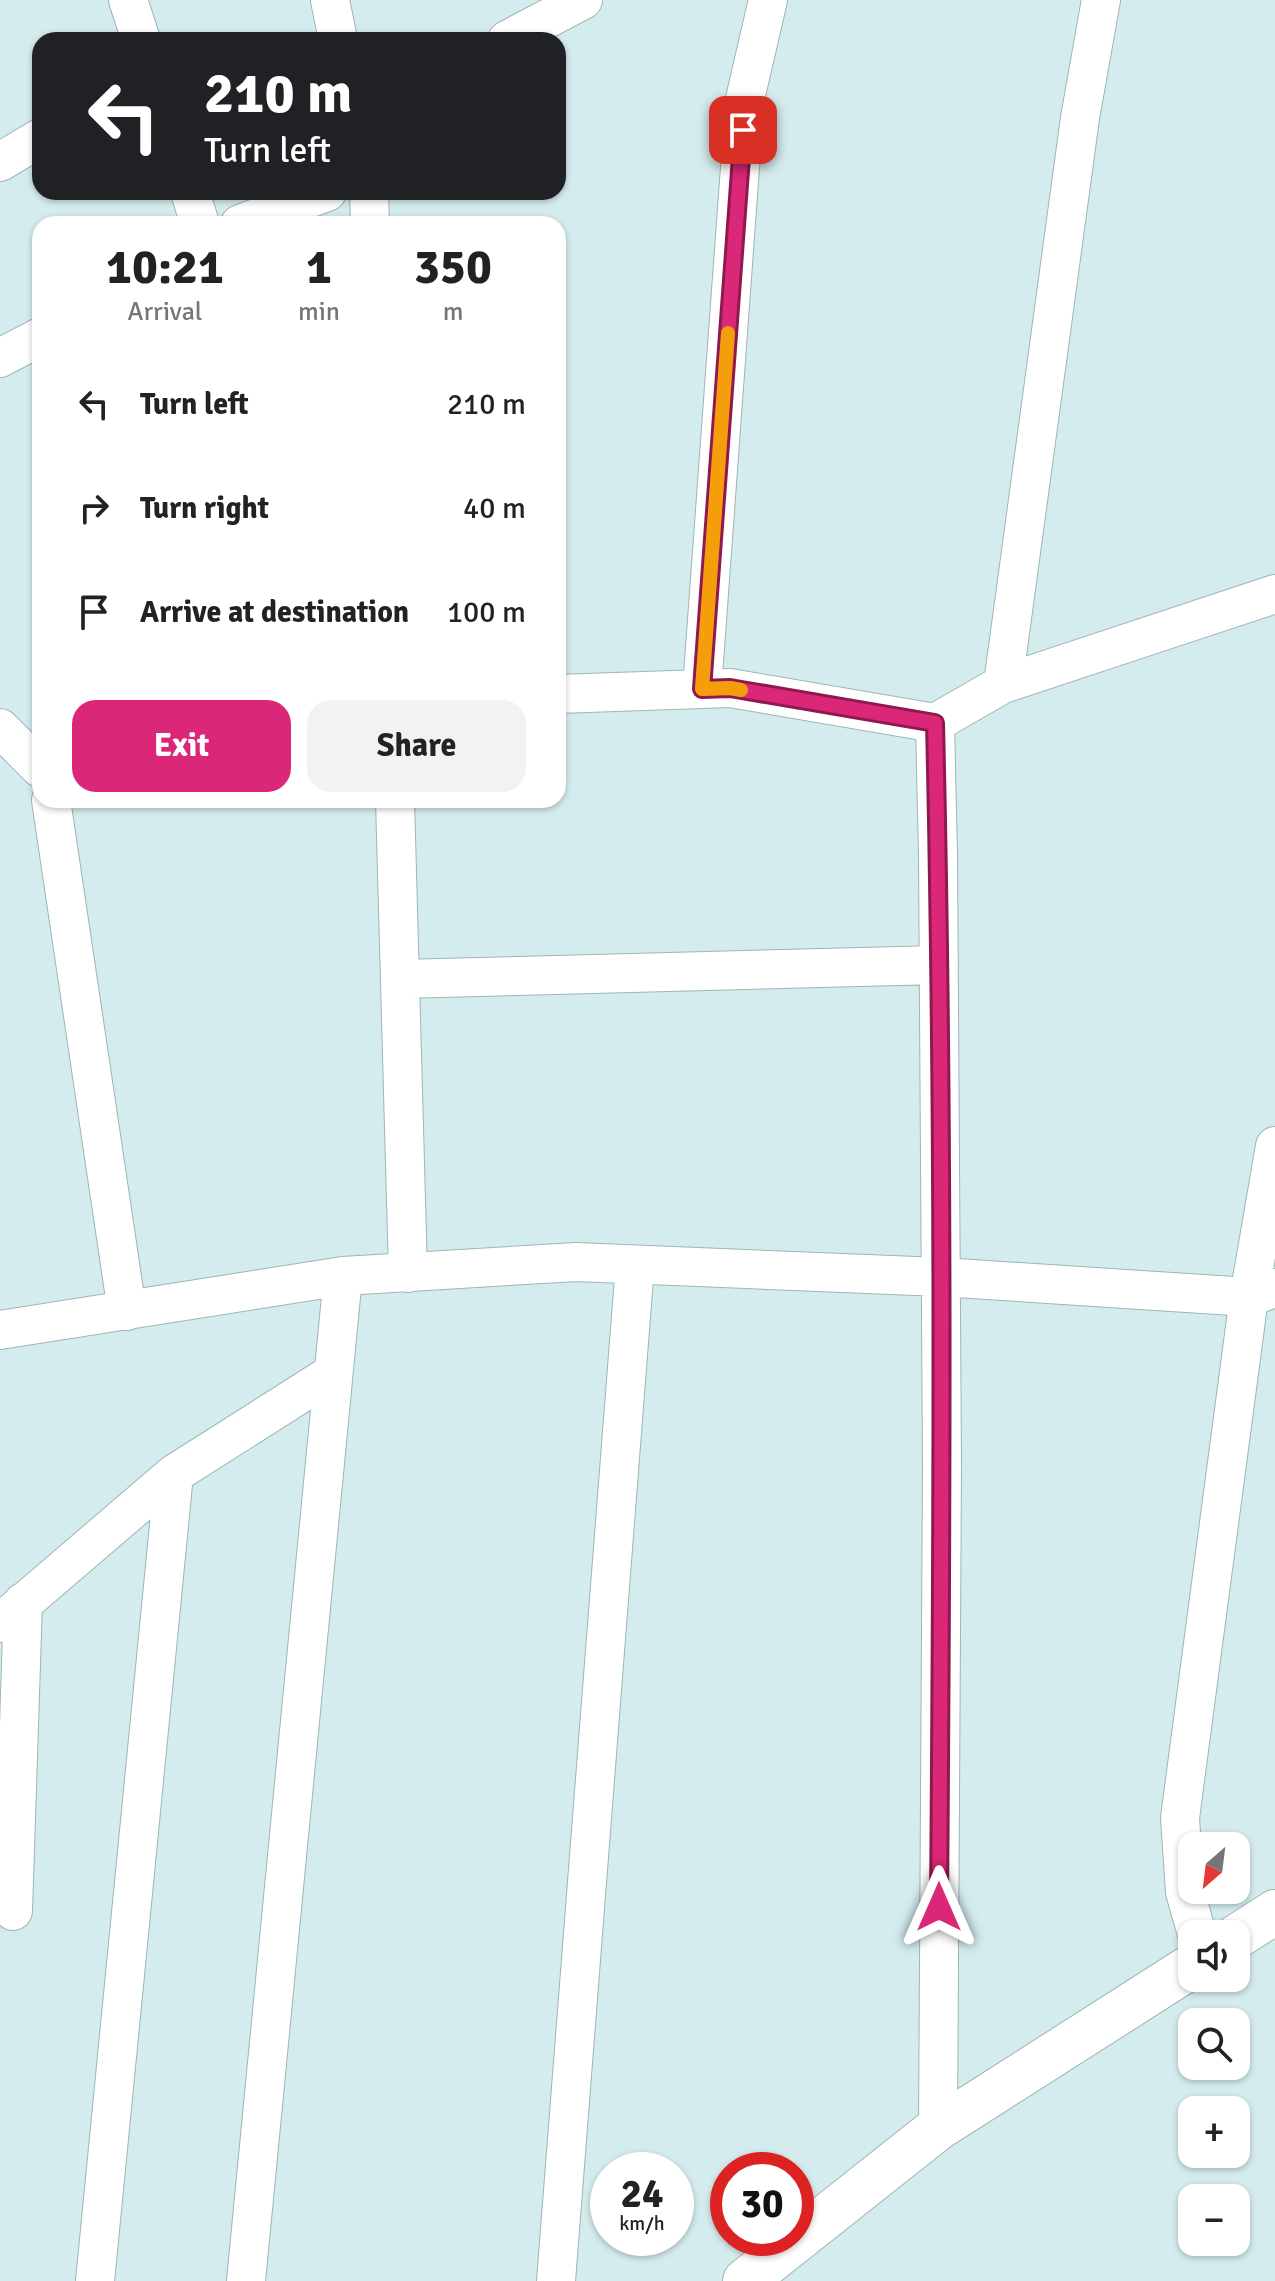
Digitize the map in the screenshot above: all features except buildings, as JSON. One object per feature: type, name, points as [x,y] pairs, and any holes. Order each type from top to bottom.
[{"type":"street","points":[[128,0],[138,32]]},
{"type":"street","points":[[330,0],[336,32]]},
{"type":"street","points":[[522,32],[583,0]]},
{"type":"street","points":[[702,689],[745,99],[768,0]]},
{"type":"street","points":[[1003,684],[1080,118],[1101,0]]},
{"type":"street","points":[[0,162],[32,143]]},
{"type":"street","points":[[262,216],[305,200]]},
{"type":"street","points":[[0,358],[32,341]]},
{"type":"street","points":[[566,694],[730,688],[935,723],[1003,684],[1275,594]]},
{"type":"street","points":[[935,723],[941,1277],[938,2128]]},
{"type":"street","points":[[0,728],[32,760]]},
{"type":"street","points":[[52,808],[127,1311]]},
{"type":"street","points":[[395,808],[408,1273]]},
{"type":"street","points":[[400,979],[939,965]]},
{"type":"street","points":[[1193,1920],[1185,1892],[1180,1818],[1262,1292],[1275,1146]]},
{"type":"street","points":[[0,1330],[343,1276],[576,1262],[1262,1292]]},
{"type":"street","points":[[556,2281],[635,1265]]},
{"type":"street","points":[[246,2281],[343,1276]]},
{"type":"street","points":[[13,1911],[11,1612],[174,1474],[333,1373]]},
{"type":"street","points":[[95,2281],[174,1474]]},
{"type":"street","points":[[1250,1928],[1275,1912]]},
{"type":"street","points":[[745,2281],[938,2128],[1178,1975]]},
{"type":"slow traffic","points":[[728,333],[702,689],[741,690]]},
{"type":"route","points":[[743,130],[702,689],[730,688],[935,723],[942,1466],[939,1907]]}]
